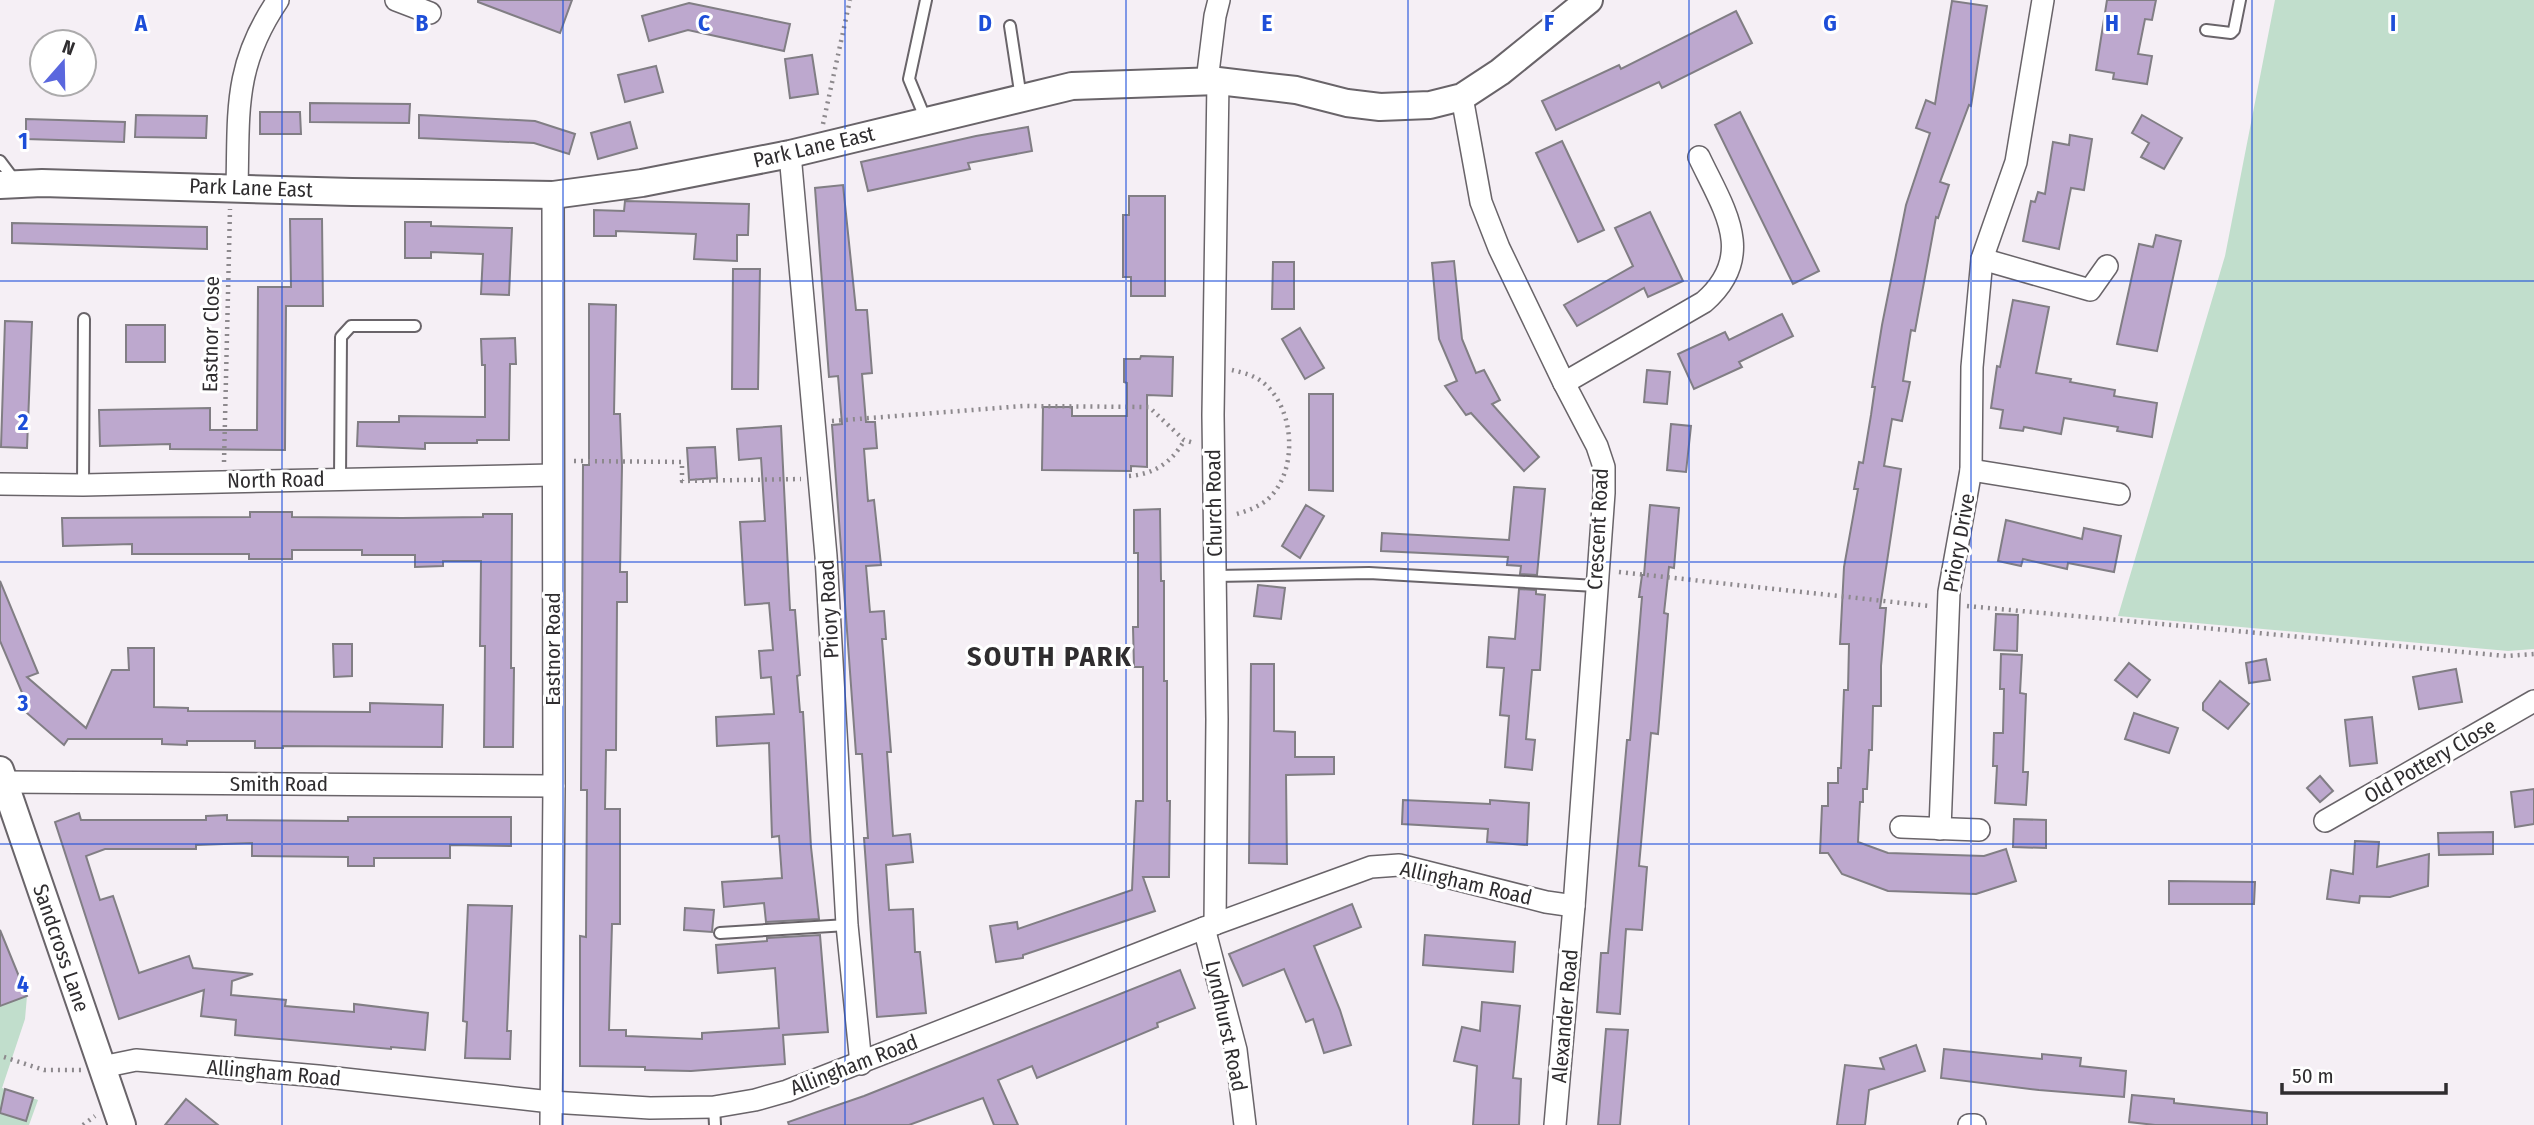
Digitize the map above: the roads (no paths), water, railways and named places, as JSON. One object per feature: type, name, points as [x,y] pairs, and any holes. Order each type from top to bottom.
[{"type":"street","points":[[234,187],[239,94],[254,39],[278,0]]},
{"type":"street","points":[[396,0],[430,13]]},
{"type":"street","name":"Church Road","points":[[1210,926],[1217,719],[1213,81],[1214,16],[1219,0]]},
{"type":"street","name":"Park Lane East","points":[[9,184],[553,195],[642,183],[790,154],[1072,86],[1213,81],[1296,90],[1347,103],[1380,107],[1430,104],[1462,97],[1500,72],[1588,0]]},
{"type":"street","name":"Priory Drive","points":[[1940,828],[1949,592],[1971,470],[1972,367],[1982,259],[2016,162],[2043,0]]},
{"type":"street","name":"Crescent Road","points":[[1462,97],[1481,202],[1499,248],[1597,446],[1604,467],[1574,906]]},
{"type":"street","name":"Priory Road","points":[[790,154],[826,556],[847,925],[861,1063]]},
{"type":"street","points":[[1564,383],[1704,302],[1717,291],[1727,275],[1733,235],[1730,221],[1699,157]]},
{"type":"street","name":"Eastnor Road","points":[[551,1125],[554,786],[553,195]]},
{"type":"street","points":[[1982,259],[2094,299],[2107,266]]},
{"type":"street","name":"North Road","points":[[0,484],[83,485],[340,479],[552,468]]},
{"type":"street","points":[[1971,470],[2119,494]]},
{"type":"street","name":"Old Pottery Close","points":[[2325,821],[2534,701]]},
{"type":"street","name":"Smith Road","points":[[2,776],[554,786]]},
{"type":"street","name":"Sandcross Lane","points":[[2,776],[122,1125]]},
{"type":"street","points":[[1902,827],[1979,830]]},
{"type":"street","name":"Allingham Road","points":[[102,1067],[136,1060],[715,1116],[861,1063],[1210,926],[1371,867],[1399,865],[1546,902],[1574,906]]},
{"type":"street","name":"Alexander Road","points":[[1555,1125],[1574,906]]},
{"type":"street","name":"Lyndhurst Road","points":[[1210,926],[1236,1050],[1245,1125]]},
{"type":"street","points":[[1969,1125],[1975,1125]]},
{"type":"lane","points":[[926,0],[909,79],[926,120]]},
{"type":"lane","points":[[2206,30],[2231,33],[2234,30],[2240,0]]},
{"type":"lane","points":[[1010,26],[1021,98]]},
{"type":"lane","points":[[0,161],[9,184]]},
{"type":"lane","points":[[83,485],[84,319]]},
{"type":"lane","points":[[340,479],[341,337],[351,326],[415,326]]},
{"type":"lane","points":[[1215,576],[1369,573],[1596,578]]},
{"type":"lane","points":[[720,933],[847,925]]},
{"type":"district","name":"SOUTH PARK","points":[[1050,656]]}]
